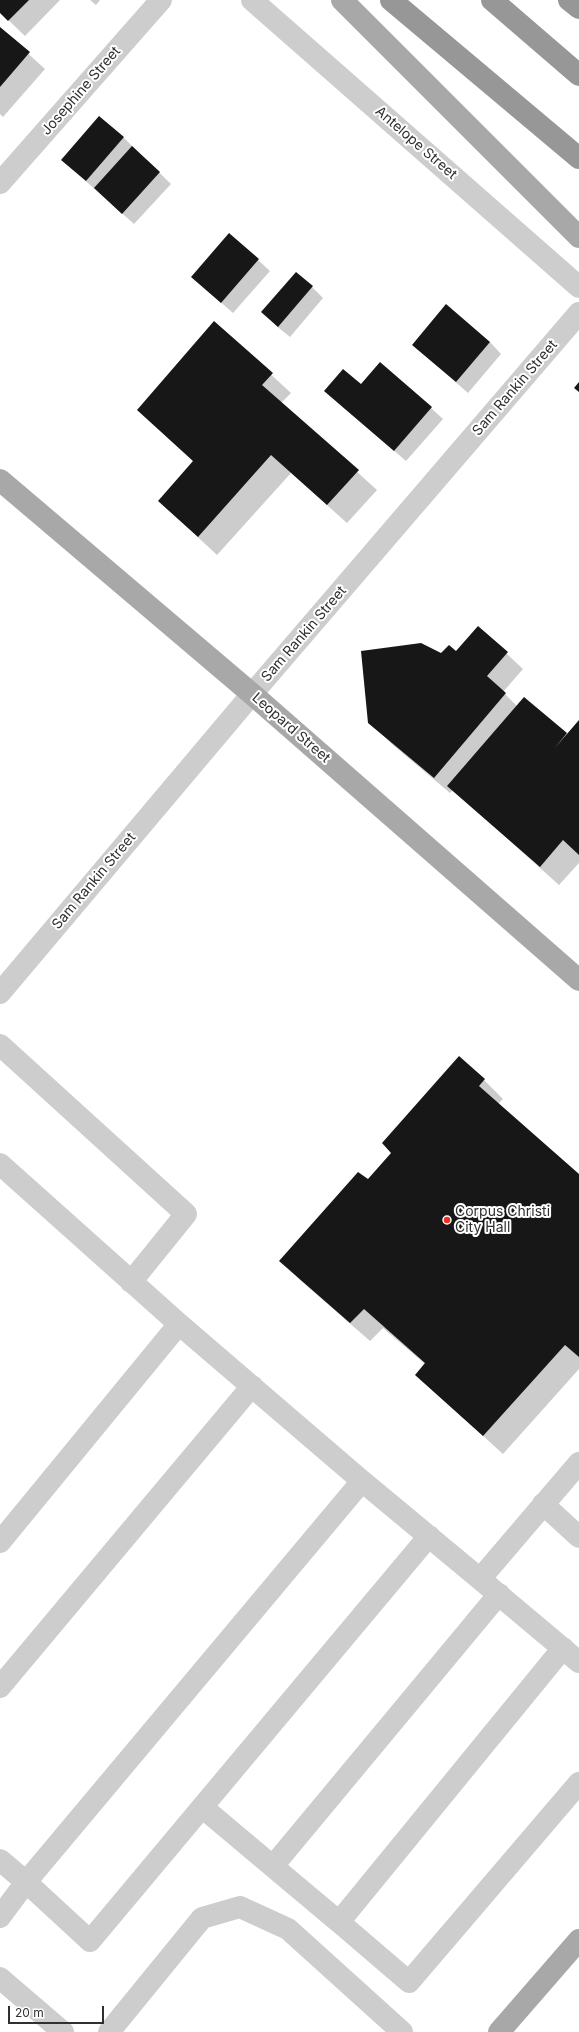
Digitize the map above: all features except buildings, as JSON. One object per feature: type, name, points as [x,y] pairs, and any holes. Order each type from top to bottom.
[{"type":"highway","points":[[391,0],[579,158]]},
{"type":"highway","points":[[492,0],[579,75]]},
{"type":"highway","points":[[570,0],[579,8]]},
{"type":"main road","points":[[342,0],[579,237]]},
{"type":"main road","name":"Leopard Street","points":[[0,480],[252,694],[579,980]]},
{"type":"main road","points":[[499,2032],[579,1940]]},
{"type":"street","name":"Josephine Street","points":[[0,182],[161,0]]},
{"type":"street","name":"Antelope Street","points":[[252,0],[579,287]]},
{"type":"street","name":"Sam Rankin Street","points":[[0,993],[252,694],[579,313]]},
{"type":"street","points":[[0,1044],[186,1214],[131,1282]]},
{"type":"street","points":[[0,1164],[179,1324],[362,1481],[430,1536],[571,1655],[339,1922]]},
{"type":"street","points":[[0,1542],[179,1324]]},
{"type":"street","points":[[0,1687],[252,1386]]},
{"type":"street","points":[[480,1579],[579,1463]]},
{"type":"street","points":[[0,1917],[26,1882],[362,1481]]},
{"type":"street","points":[[543,1504],[579,1537]]},
{"type":"street","points":[[0,1860],[90,1941],[430,1536]]},
{"type":"street","points":[[273,1866],[499,1594]]},
{"type":"street","points":[[202,1807],[409,1982],[579,1783]]},
{"type":"street","points":[[109,2032],[202,1918],[240,1907],[288,1929],[402,2032]]},
{"type":"street","points":[[0,1978],[63,2032]]},
{"type":"place","name":"Corpus Christi City Hall","points":[[447,1220]]}]
